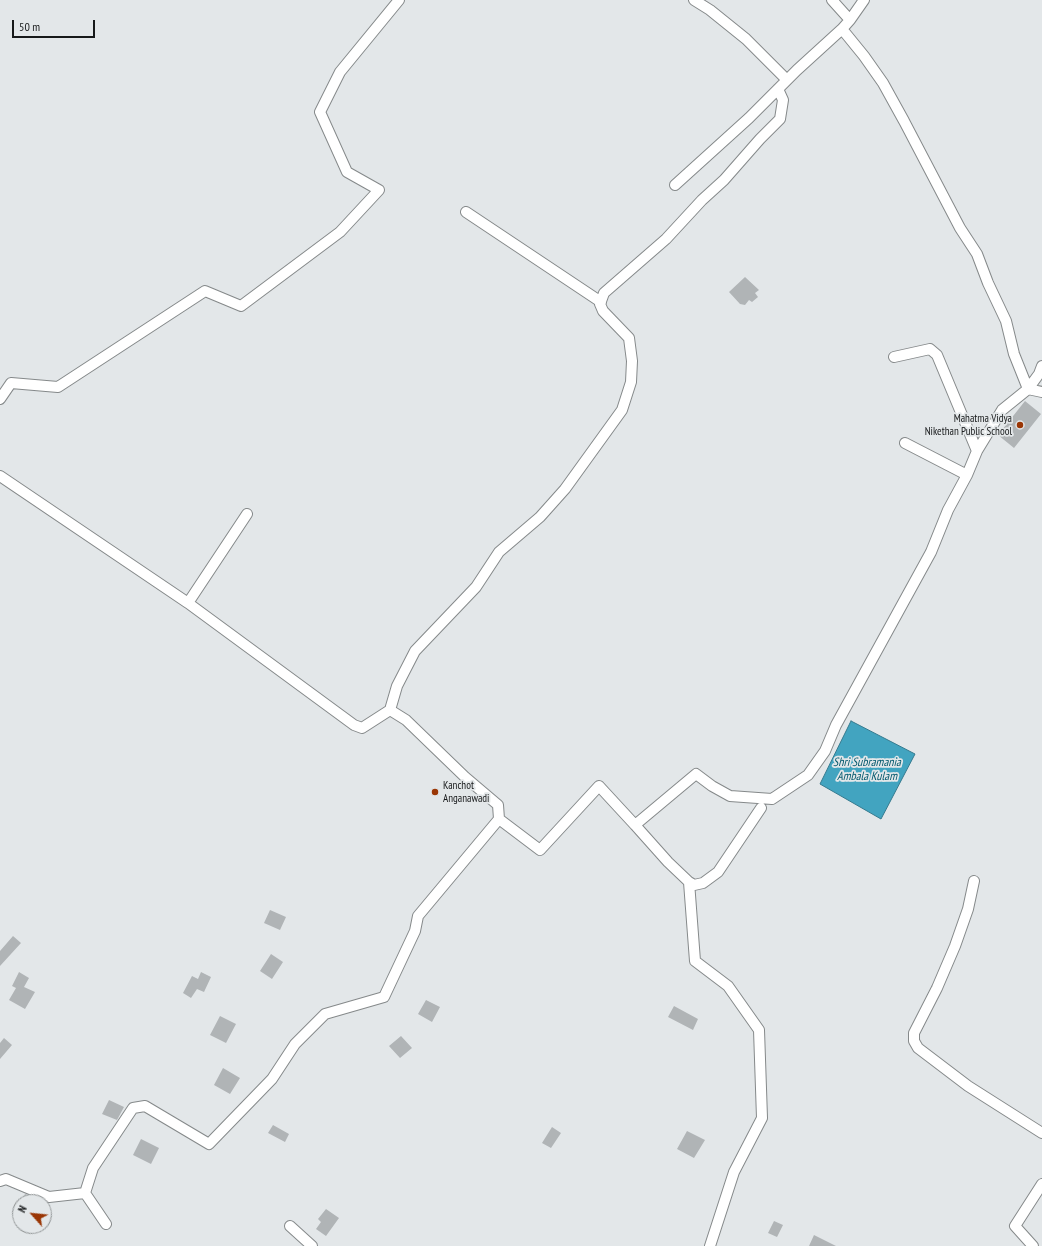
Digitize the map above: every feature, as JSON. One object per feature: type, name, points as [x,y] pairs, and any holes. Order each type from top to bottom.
[{"type":"street","points":[[0,399],[11,383],[58,387],[204,291],[241,306],[340,232],[379,190],[347,172],[320,112],[340,72],[399,0]]},
{"type":"street","points":[[694,0],[710,10],[746,39],[787,80]]},
{"type":"street","points":[[832,0],[850,20]]},
{"type":"street","points":[[675,185],[749,118],[842,29],[864,0]]},
{"type":"street","points":[[842,29],[864,56],[882,83],[904,121],[960,228],[977,254],[988,283],[1006,321],[1014,354],[1028,389]]},
{"type":"street","points":[[0,476],[188,603],[354,724],[362,728],[390,710],[397,686],[415,651],[476,587],[499,552],[540,517],[565,489],[622,410],[631,382],[632,361],[629,338],[603,311],[600,304],[604,292],[666,239],[702,200],[724,180],[760,139],[780,119],[784,100],[778,89]]},
{"type":"street","points":[[466,212],[601,302]]},
{"type":"street","points":[[894,358],[930,348],[937,355],[977,451]]},
{"type":"street","points":[[635,825],[696,774],[712,786],[730,796],[772,799],[808,775],[825,751],[836,725],[928,558],[948,510],[967,475],[977,451],[1002,410],[1028,389],[1039,374],[1042,366]]},
{"type":"street","points":[[1028,389],[1042,392]]},
{"type":"street","points":[[905,443],[967,475]]},
{"type":"street","points":[[188,603],[247,514]]},
{"type":"street","points":[[106,1224],[86,1193],[93,1168],[133,1108],[145,1106],[209,1144],[272,1079],[295,1044],[325,1014],[384,997],[415,931],[418,916],[499,819],[498,805],[465,777],[406,720],[390,710]]},
{"type":"street","points":[[499,819],[540,850],[599,786],[668,862],[694,885],[703,883],[718,872],[761,808]]},
{"type":"street","points":[[974,881],[968,909],[937,988],[914,1033],[914,1041],[918,1048],[968,1086],[1042,1133]]},
{"type":"street","points":[[689,882],[695,961],[728,986],[759,1030],[762,1118],[734,1172],[710,1246]]},
{"type":"street","points":[[0,1181],[6,1179],[49,1197],[86,1193]]},
{"type":"street","points":[[1033,1246],[1015,1226],[1042,1184]]},
{"type":"street","points":[[290,1226],[312,1246]]},
{"type":"water","name":"Shri Subramania Ambala Kulam","points":[[851,721],[915,754],[881,819],[820,784]]},
{"type":"building","points":[[745,277],[759,290],[755,293],[758,297],[752,302],[749,300],[745,305],[740,304],[729,292]]},
{"type":"building","name":"Mahatma Vidya Nikethan Public School","points":[[1025,401],[1041,414],[1014,448],[998,435]]},
{"type":"building","points":[[270,910],[286,917],[280,930],[264,923]]},
{"type":"building","points":[[13,936],[21,943],[0,966],[0,951]]},
{"type":"building","points":[[271,954],[283,962],[272,979],[260,971]]},
{"type":"building","points":[[19,972],[29,978],[24,987],[35,992],[25,1009],[9,1000],[16,988],[12,986]]},
{"type":"building","points":[[201,972],[211,977],[204,992],[197,989],[191,998],[183,993],[192,976],[198,979]]},
{"type":"building","points":[[426,1000],[440,1007],[432,1022],[418,1014]]},
{"type":"building","points":[[674,1006],[698,1019],[693,1030],[668,1017]]},
{"type":"building","points":[[220,1016],[236,1024],[226,1043],[210,1035]]},
{"type":"building","points":[[401,1036],[412,1048],[400,1058],[389,1046]]},
{"type":"building","points":[[4,1038],[12,1045],[0,1059],[0,1043]]},
{"type":"building","points":[[223,1068],[240,1078],[230,1094],[214,1085]]},
{"type":"building","points":[[109,1100],[124,1107],[117,1120],[102,1114]]},
{"type":"building","points":[[273,1125],[289,1134],[285,1142],[268,1133]]},
{"type":"building","points":[[552,1127],[561,1133],[551,1148],[542,1143]]},
{"type":"building","points":[[687,1131],[705,1140],[694,1158],[677,1149]]},
{"type":"building","points":[[141,1139],[159,1148],[151,1164],[133,1155]]},
{"type":"building","points":[[326,1209],[339,1218],[326,1236],[316,1229],[321,1222],[318,1219]]},
{"type":"building","points":[[774,1221],[783,1225],[777,1237],[768,1233]]},
{"type":"building","points":[[814,1235],[836,1246],[809,1246]]},
{"type":"place","name":"Mahatma Vidya Nikethan Public School","points":[[1020,425]]},
{"type":"place","name":"Kanchot Anganawadi","points":[[435,792]]}]
